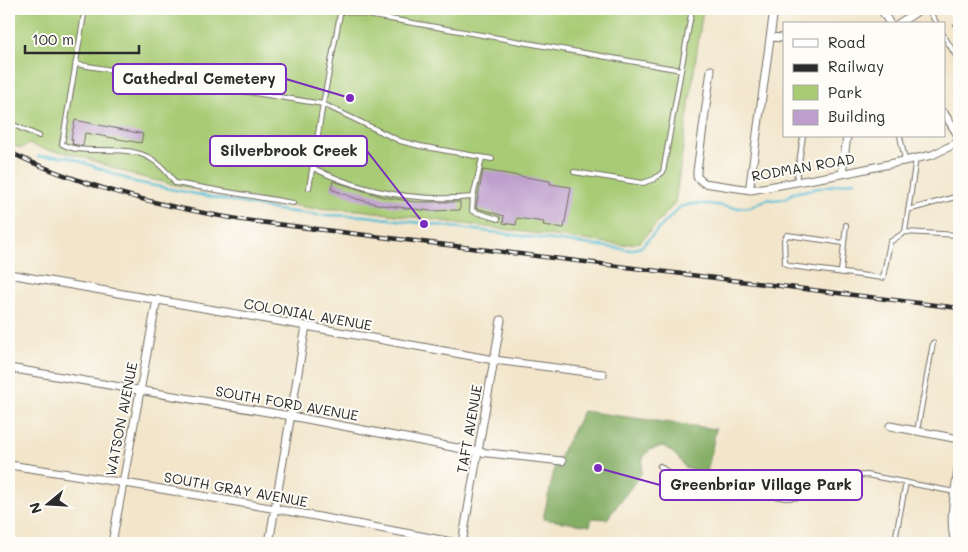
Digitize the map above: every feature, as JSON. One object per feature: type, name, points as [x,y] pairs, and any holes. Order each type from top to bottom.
[{"type":"street","points":[[751,190],[750,185],[774,9]]},
{"type":"street","points":[[881,9],[889,22]]},
{"type":"street","points":[[901,22],[921,9]]},
{"type":"street","points":[[770,37],[783,38]]},
{"type":"street","name":"RODMAN ROAD","points":[[711,70],[697,178],[701,182],[751,190],[842,174],[932,155],[959,142]]},
{"type":"street","points":[[946,116],[959,138]]},
{"type":"street","points":[[842,174],[847,138]]},
{"type":"street","name":"COLONIAL AVENUE","points":[[9,274],[494,360],[603,374]]},
{"type":"street","name":"WATSON AVENUE","points":[[112,543],[157,299]]},
{"type":"street","name":"TAFT AVENUE","points":[[462,543],[501,320]]},
{"type":"street","points":[[269,543],[306,326]]},
{"type":"street","name":"SOUTH FORD AVENUE","points":[[9,368],[291,416],[478,452],[562,461]]},
{"type":"street","points":[[890,426],[959,439]]},
{"type":"street","points":[[955,543],[952,524],[959,462]]},
{"type":"street","name":"SOUTH GRAY AVENUE","points":[[9,465],[276,508],[457,543]]},
{"type":"lane","points":[[84,9],[62,144],[81,150],[123,150],[151,157],[168,172],[174,183],[293,203]]},
{"type":"lane","points":[[333,9],[680,70]]},
{"type":"lane","points":[[309,188],[341,9]]},
{"type":"lane","points":[[574,172],[636,182],[647,182],[658,176],[664,167],[692,9]]},
{"type":"lane","points":[[928,9],[936,22]]},
{"type":"lane","points":[[946,39],[959,61]]},
{"type":"lane","points":[[75,64],[323,104],[400,141],[492,159]]},
{"type":"lane","points":[[9,122],[40,136]]},
{"type":"lane","points":[[796,182],[803,138]]},
{"type":"lane","points":[[900,138],[905,160]]},
{"type":"lane","points":[[482,158],[473,197],[473,213],[498,219]]},
{"type":"lane","points":[[905,232],[916,158]]},
{"type":"lane","points":[[312,168],[353,186],[389,195],[426,199],[473,197]]},
{"type":"lane","points":[[908,210],[959,196]]},
{"type":"lane","points":[[841,272],[846,225]]},
{"type":"lane","points":[[844,243],[787,235],[784,240],[785,263],[790,266],[884,278],[890,242],[905,232],[959,235]]},
{"type":"lane","points":[[917,431],[933,343]]},
{"type":"lane","points":[[660,466],[676,479],[786,498],[806,497],[846,476],[867,475],[955,492]]},
{"type":"lane","points":[[893,543],[906,482]]},
{"type":"green space","points":[[9,9],[703,9],[675,203],[640,242],[622,245],[359,210],[309,208],[175,185],[137,176],[74,154],[47,150],[29,144],[21,148],[9,144]]},
{"type":"green space","points":[[583,411],[716,429],[707,473],[685,468],[676,456],[663,446],[649,450],[643,458],[641,474],[607,519],[592,518],[590,526],[543,519],[555,466]]},
{"type":"building","points":[[75,120],[143,134],[141,143],[85,133],[83,146],[72,144],[73,140],[71,139]]},
{"type":"building","points":[[483,170],[550,181],[550,184],[571,187],[564,228],[543,225],[544,222],[517,218],[516,225],[503,223],[504,216],[476,208]]},
{"type":"building","points":[[333,181],[383,197],[415,202],[460,202],[460,210],[430,211],[381,205],[357,199],[331,189]]},
{"type":"waterway","points":[[38,157],[69,157],[135,182],[277,210],[318,215],[366,216],[631,250],[641,247],[680,207],[691,204],[709,204],[737,208],[750,207],[768,199],[787,198],[793,193],[855,181]]},
{"type":"railway","points":[[9,152],[65,176],[123,194],[183,209],[243,220],[959,308]]},
{"type":"place","name":"Cathedral Cemetery","points":[[350,98]]},
{"type":"place","name":"Silverbrook Creek","points":[[424,224]]},
{"type":"place","name":"Greenbriar Village Park","points":[[598,468]]}]
